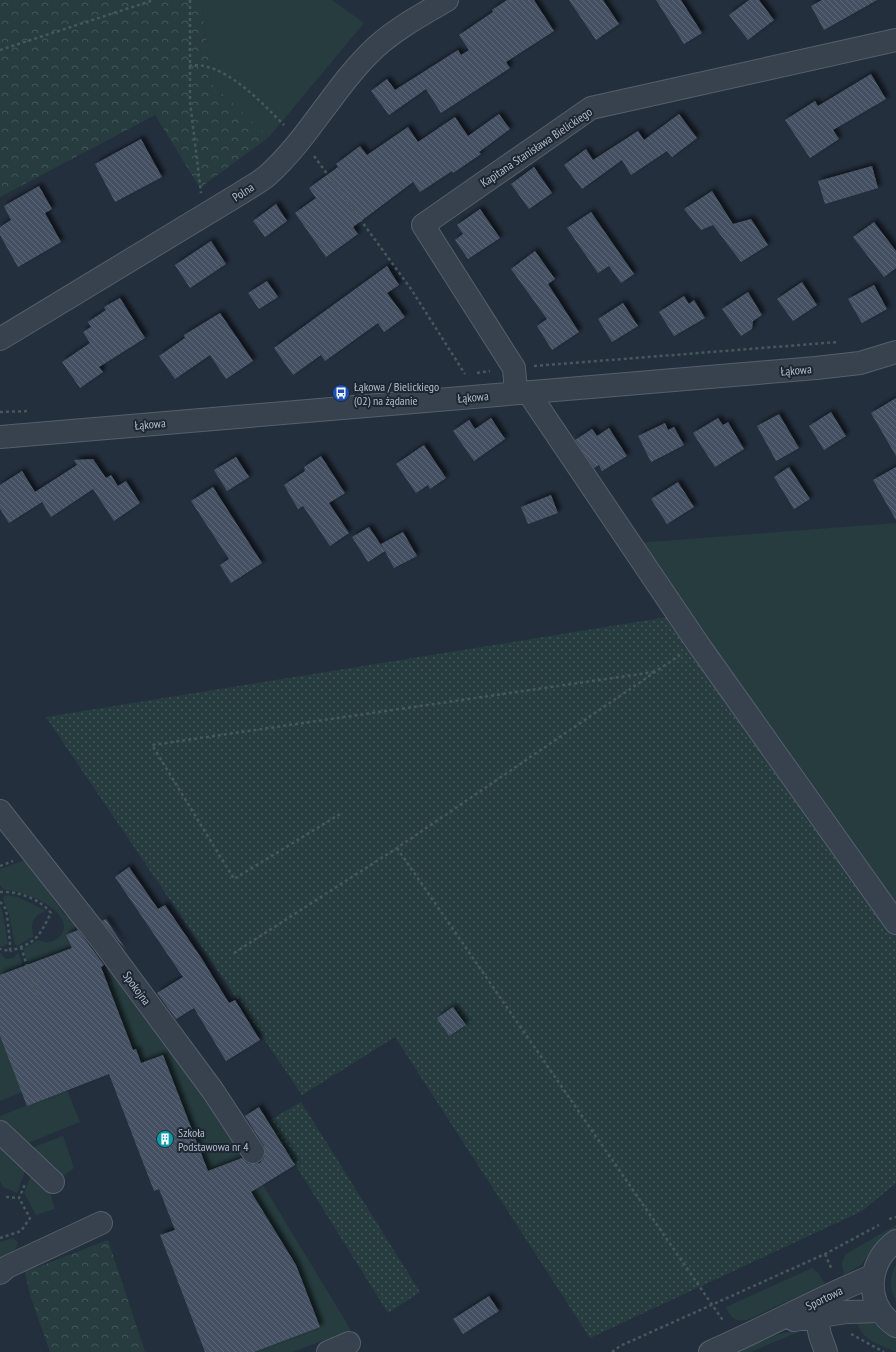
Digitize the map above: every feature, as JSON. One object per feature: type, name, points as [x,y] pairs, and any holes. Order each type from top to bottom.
[{"type":"street","name":"Polna","points":[[0,339],[241,194],[268,175],[295,135],[377,46],[415,18],[447,0]]},
{"type":"street","name":"Kapitana Stanisława Bielickiego","points":[[522,393],[514,368],[424,225],[591,108],[896,40]]},
{"type":"street","name":"Łąkowa","points":[[0,436],[816,368],[860,363],[896,352]]},
{"type":"street","points":[[522,393],[896,923]]},
{"type":"street","name":"Spokojna","points":[[0,811],[7,832],[103,942],[213,1091],[253,1152]]},
{"type":"street","points":[[0,1132],[53,1182]]},
{"type":"street","points":[[0,1273],[7,1267],[101,1223]]},
{"type":"street","points":[[896,1241],[881,1255],[872,1276],[872,1288],[880,1311],[896,1326]]},
{"type":"street","name":"Sportowa","points":[[710,1352],[777,1322],[814,1309],[872,1276]]},
{"type":"street","points":[[814,1309],[826,1352]]},
{"type":"street","name":"Sportowa","points":[[814,1309],[847,1312],[880,1311]]},
{"type":"street","points":[[328,1352],[349,1343]]},
{"type":"path","points":[[0,50],[154,0]]},
{"type":"path","points":[[190,0],[190,102],[202,201]]},
{"type":"path","points":[[190,66],[198,65],[225,75],[244,86],[295,135],[411,289],[466,374],[458,375]]},
{"type":"path","points":[[473,373],[514,368],[843,341]]},
{"type":"path","points":[[0,412],[30,411]]},
{"type":"path","points":[[234,953],[397,848],[654,672],[698,644]]},
{"type":"path","points":[[340,814],[234,879],[152,745],[654,672]]},
{"type":"path","points":[[397,848],[737,1340]]},
{"type":"path","points":[[0,892],[29,898],[38,902],[51,913],[39,937],[10,951],[0,949]]},
{"type":"path","points":[[0,902],[6,911],[6,922],[11,943],[10,951]]},
{"type":"path","points":[[21,947],[37,997]]},
{"type":"path","points":[[0,1238],[21,1231],[30,1218],[19,1198]]},
{"type":"path","points":[[885,1221],[896,1217]]},
{"type":"path","points":[[612,1352],[620,1346],[825,1254],[880,1224]]},
{"type":"green space","points":[[0,0],[201,0],[212,84],[269,137],[200,188],[155,115],[0,197]]},
{"type":"green space","points":[[201,0],[332,0],[364,23],[269,137],[212,84]]},
{"type":"green space","points":[[896,523],[896,910],[637,543]]},
{"type":"green space","points":[[668,617],[896,935],[896,1183],[862,1211],[590,1338],[395,1037],[302,1095],[46,717]]},
{"type":"green space","points":[[25,860],[64,914],[85,929],[103,955],[100,965],[91,941],[50,957],[64,1078],[21,967],[0,975],[0,952],[6,959],[14,958],[18,952],[23,966],[28,964],[23,949],[38,940],[43,942],[53,941],[61,935],[63,930],[64,925],[62,919],[44,902],[19,892],[3,889],[0,885],[0,869]]},
{"type":"green space","points":[[4,895],[18,897],[46,911],[38,914],[32,924],[34,936],[17,946],[15,944],[8,910],[3,900]]},
{"type":"green space","points":[[0,906],[4,918],[8,943],[3,947],[0,946]]},
{"type":"green space","points":[[108,960],[226,1124],[351,1330],[293,1352],[254,1352],[320,1326],[296,1265],[208,1171],[163,1055],[141,1063],[136,1050],[133,1050],[107,983],[112,981],[106,966]]},
{"type":"green space","points":[[0,1036],[22,1092],[0,1101]]},
{"type":"green space","points":[[67,1090],[80,1122],[23,1145],[0,1124],[0,1116]]},
{"type":"green space","points":[[301,1102],[420,1292],[388,1313],[268,1121]]},
{"type":"green space","points":[[63,1136],[74,1168],[58,1180],[29,1149]]},
{"type":"green space","points":[[0,1140],[27,1166],[17,1193],[3,1187],[0,1181]]},
{"type":"green space","points":[[33,1171],[47,1184],[55,1209],[36,1215],[24,1193]]},
{"type":"green space","points":[[896,1225],[896,1231],[876,1246],[861,1265],[844,1275],[842,1263],[846,1254]]},
{"type":"green space","points":[[13,1238],[18,1242],[14,1253],[0,1260],[0,1242]]},
{"type":"green space","points":[[108,1240],[145,1352],[50,1352],[30,1295],[25,1272]]},
{"type":"green space","points":[[896,1265],[896,1301],[892,1292],[891,1279]]},
{"type":"green space","points":[[812,1268],[818,1273],[825,1284],[747,1320],[737,1320],[732,1316],[726,1307]]},
{"type":"green space","points":[[856,1320],[870,1322],[896,1337],[896,1352],[877,1344],[862,1333]]},
{"type":"green space","points":[[800,1329],[803,1330],[751,1352],[733,1352],[769,1337]]},
{"type":"building","points":[[507,0],[534,0],[554,31],[506,62],[510,68],[441,113],[426,89],[389,115],[371,91],[387,79],[395,90],[458,50],[461,55],[469,50],[459,35],[493,12],[492,10]]},
{"type":"building","points":[[569,0],[603,0],[619,24],[596,40]]},
{"type":"building","points":[[656,0],[681,0],[702,33],[684,44]]},
{"type":"building","points":[[749,0],[759,0],[774,20],[748,40],[729,15]]},
{"type":"building","points":[[822,0],[877,0],[824,30],[811,6]]},
{"type":"building","points":[[871,74],[886,99],[833,130],[839,139],[810,158],[785,120],[815,101],[818,106]]},
{"type":"building","points":[[499,114],[510,129],[479,152],[481,154],[453,173],[452,171],[420,192],[413,182],[353,227],[358,234],[326,257],[295,213],[316,198],[309,188],[338,167],[336,164],[360,146],[367,155],[408,127],[418,142],[455,117],[468,136]]},
{"type":"building","points":[[679,114],[697,138],[672,157],[667,151],[631,175],[622,160],[582,189],[564,165],[586,149],[593,160],[638,131],[644,140]]},
{"type":"building","points":[[141,139],[162,177],[115,202],[95,164]]},
{"type":"building","points":[[872,166],[878,188],[825,204],[818,181]]},
{"type":"building","points":[[534,167],[552,193],[529,209],[511,184]]},
{"type":"building","points":[[39,186],[52,209],[45,213],[61,242],[18,267],[0,235],[0,227],[11,220],[4,206]]},
{"type":"building","points":[[712,191],[733,224],[751,219],[768,245],[741,262],[713,225],[701,230],[684,209]]},
{"type":"building","points":[[276,204],[287,221],[265,237],[253,221]]},
{"type":"building","points":[[480,209],[500,238],[468,259],[455,240],[463,234],[457,225]]},
{"type":"building","points":[[591,212],[634,274],[621,283],[609,266],[598,273],[567,228]]},
{"type":"building","points":[[874,222],[896,251],[896,268],[884,277],[853,237]]},
{"type":"building","points":[[211,241],[226,264],[190,288],[175,265]]},
{"type":"building","points":[[535,251],[555,279],[548,284],[579,332],[552,350],[537,326],[547,319],[511,269]]},
{"type":"building","points":[[387,266],[399,285],[387,293],[405,317],[384,332],[378,323],[325,361],[321,355],[293,375],[274,348]]},
{"type":"building","points":[[267,281],[278,297],[259,309],[248,293]]},
{"type":"building","points":[[802,282],[817,305],[793,321],[777,299]]},
{"type":"building","points":[[874,285],[887,309],[862,323],[848,299]]},
{"type":"building","points":[[748,292],[762,315],[753,321],[752,329],[741,336],[722,309]]},
{"type":"building","points":[[684,296],[689,304],[694,300],[705,318],[674,336],[659,312]]},
{"type":"building","points":[[120,298],[145,338],[99,367],[103,372],[80,388],[62,362],[90,343],[83,332],[91,327],[88,322],[106,310],[104,307]]},
{"type":"building","points":[[623,303],[638,326],[612,342],[598,319]]},
{"type":"building","points":[[220,313],[253,361],[226,379],[210,355],[175,379],[159,356],[185,338],[184,335]]},
{"type":"building","points":[[896,398],[896,456],[871,413]]},
{"type":"building","points":[[831,412],[846,436],[824,450],[809,426]]},
{"type":"building","points":[[779,414],[799,448],[776,461],[757,426]]},
{"type":"building","points":[[491,418],[505,439],[474,461],[453,431],[469,420],[475,429]]},
{"type":"building","points":[[718,418],[723,425],[728,422],[744,449],[715,467],[693,433]]},
{"type":"building","points":[[665,423],[668,430],[674,427],[684,445],[651,462],[638,436]]},
{"type":"building","points":[[609,428],[627,456],[602,471],[599,465],[594,468],[575,440],[592,429],[597,436]]},
{"type":"building","points":[[424,445],[446,478],[430,489],[428,485],[416,493],[396,464]]},
{"type":"building","points":[[321,456],[345,493],[329,503],[349,533],[330,546],[303,506],[298,509],[284,485],[305,471],[304,467]]},
{"type":"building","points":[[236,457],[249,477],[227,491],[214,470]]},
{"type":"building","points":[[93,459],[106,478],[111,475],[118,486],[126,481],[140,503],[114,521],[93,489],[51,517],[42,502],[9,523],[0,509],[0,485],[22,471],[35,492],[77,465],[74,460]]},
{"type":"building","points":[[789,467],[810,499],[794,509],[774,477]]},
{"type":"building","points":[[896,467],[896,520],[873,480]]},
{"type":"building","points":[[678,482],[694,507],[667,524],[651,499]]},
{"type":"building","points":[[213,487],[262,563],[231,583],[220,565],[229,559],[191,501]]},
{"type":"building","points":[[551,495],[558,513],[528,524],[521,507]]},
{"type":"building","points":[[369,527],[385,551],[368,562],[352,537]]},
{"type":"building","points":[[403,532],[417,556],[394,568],[381,544]]},
{"type":"building","points":[[129,867],[158,909],[165,905],[202,959],[229,1003],[235,1000],[260,1040],[226,1061],[194,1008],[176,1019],[157,993],[183,977],[115,877]]},
{"type":"building","points":[[106,919],[126,950],[102,921]]},
{"type":"building","name":"Szkoła Podstawowa nr 4","points":[[78,930],[104,965],[101,967],[133,1050],[136,1049],[141,1063],[163,1055],[208,1171],[242,1158],[247,1163],[253,1164],[260,1163],[264,1158],[264,1146],[245,1116],[259,1107],[295,1165],[251,1192],[296,1265],[320,1327],[254,1352],[205,1352],[160,1235],[175,1230],[159,1189],[154,1191],[109,1074],[27,1106],[0,1036],[0,975],[72,948],[66,935]]},
{"type":"building","points":[[453,1007],[466,1025],[449,1036],[437,1018]]},
{"type":"building","points":[[489,1296],[499,1311],[463,1334],[453,1319]]},
{"type":"place","name":"Łąkowa / Bielickiego (02) na żądanie","points":[[341,393]]},
{"type":"place","name":"Szkoła Podstawowa nr 4","points":[[165,1139]]}]
